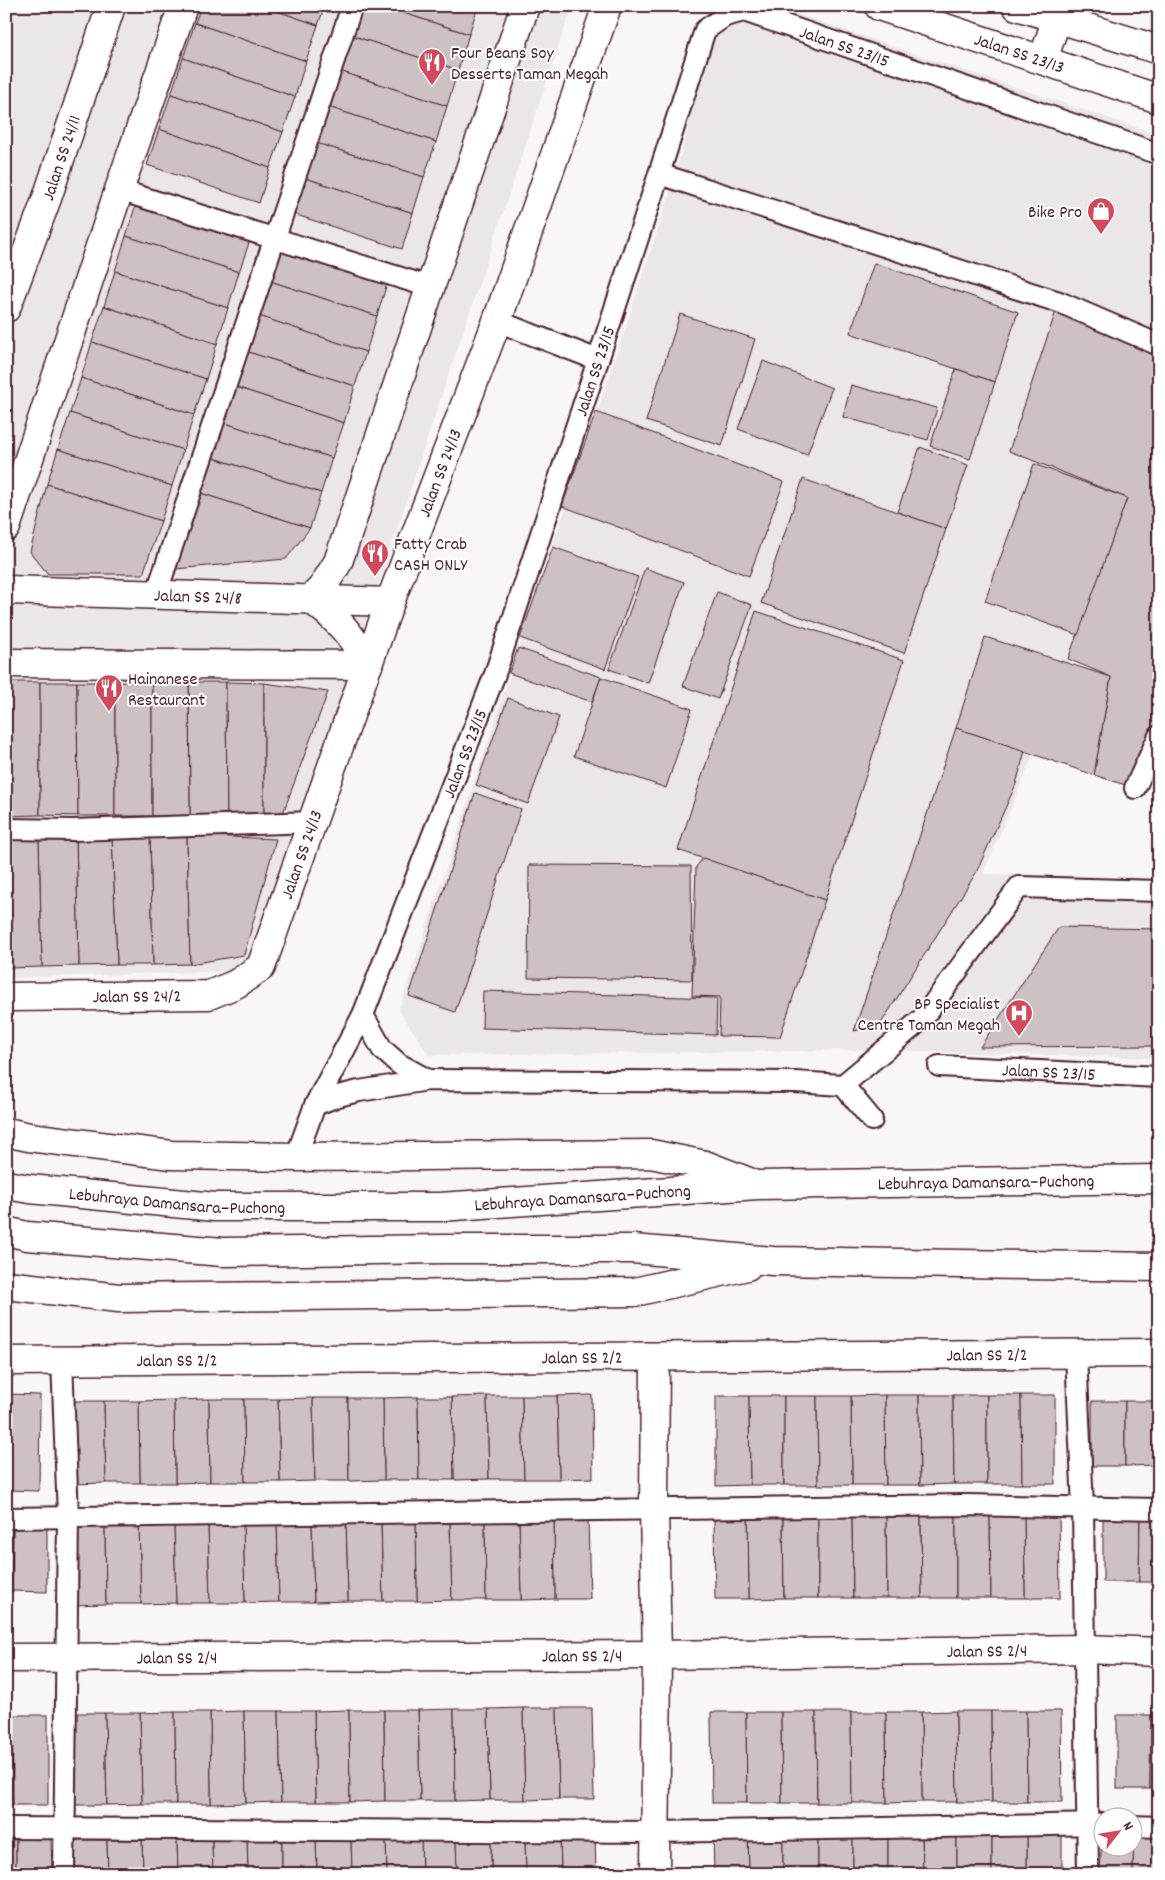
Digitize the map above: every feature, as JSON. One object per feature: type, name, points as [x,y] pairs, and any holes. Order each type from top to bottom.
[{"type":"main road","name":"Jalan SS 24/11","points":[[6,308],[47,198],[111,6]]},
{"type":"main road","points":[[6,528],[119,190],[183,6]]},
{"type":"main road","points":[[6,663],[368,665],[347,631],[332,614],[312,599],[322,588],[338,562],[525,6]]},
{"type":"main road","name":"Jalan SS 24/13","points":[[261,967],[390,602],[497,321],[607,6]]},
{"type":"main road","name":"Jalan SS 23/13","points":[[879,6],[1159,99]]},
{"type":"main road","points":[[1017,6],[1058,12],[1159,50]]},
{"type":"main road","points":[[1043,60],[1058,12]]},
{"type":"main road","name":"Jalan SS 24/8","points":[[6,590],[390,602]]},
{"type":"main road","name":"Jalan SS 24/2","points":[[6,997],[209,995],[236,984],[261,967]]},
{"type":"main road","points":[[6,1132],[29,1137],[171,1155],[296,1157],[651,1154],[705,1165],[757,1185]]},
{"type":"main road","name":"Lebuhraya Damansara–Puchong","points":[[6,1185],[215,1207],[440,1207],[757,1185],[1159,1179]]},
{"type":"main road","points":[[6,1231],[28,1236],[223,1252],[633,1249],[773,1261],[1159,1267]]},
{"type":"main road","points":[[6,1285],[119,1298],[635,1292],[773,1261]]},
{"type":"main road","name":"Jalan SS 2/2","points":[[6,1361],[1159,1354]]},
{"type":"main road","points":[[654,1874],[657,1655],[654,1509],[655,1357]]},
{"type":"main road","name":"Jalan SS 2/4","points":[[6,1658],[657,1655],[1086,1649],[1159,1652]]},
{"type":"lane","points":[[156,595],[352,6]]},
{"type":"lane","name":"Jalan SS 23/15","points":[[296,1157],[315,1105],[363,1015],[495,674],[705,30],[725,16],[744,11],[1159,154]]},
{"type":"lane","points":[[659,174],[1059,302],[1159,345]]},
{"type":"lane","points":[[119,190],[430,287]]},
{"type":"lane","points":[[497,321],[598,360]]},
{"type":"lane","points":[[1136,788],[1159,736]]},
{"type":"lane","points":[[6,829],[73,830],[313,822]]},
{"type":"lane","points":[[315,1105],[338,1096],[359,1091],[428,1080],[796,1082],[843,1085],[922,1019],[1019,887],[1159,892]]},
{"type":"lane","points":[[363,1015],[382,1049],[399,1064],[428,1080]]},
{"type":"lane","name":"Jalan SS 23/15","points":[[939,1066],[1159,1077]]},
{"type":"lane","points":[[843,1085],[872,1120]]},
{"type":"lane","points":[[1076,1354],[1083,1508],[1086,1649],[1094,1808]]},
{"type":"lane","points":[[62,1360],[68,1517],[64,1874]]},
{"type":"lane","points":[[6,1518],[967,1505],[1159,1510]]},
{"type":"lane","points":[[6,1828],[655,1832],[1092,1824]]},
{"type":"lane","points":[[1142,1826],[1159,1827]]},
{"type":"lane","points":[[1088,1874],[1092,1845]]},
{"type":"shaded area","points":[[6,6],[572,6],[255,953],[232,971],[6,978]]},
{"type":"shaded area","points":[[721,6],[772,6],[1159,135],[1159,736],[1111,677],[1068,659],[1032,758],[983,874],[1159,878],[1159,1058],[870,1050],[429,1055],[399,1010],[671,190]]},
{"type":"building","points":[[201,6],[263,6],[318,25],[306,61],[195,23]]},
{"type":"building","points":[[263,6],[325,6],[318,25]]},
{"type":"building","points":[[356,6],[382,6],[469,34],[458,70],[347,34]]},
{"type":"building","points":[[382,6],[478,6],[469,34]]},
{"type":"building","points":[[195,23],[306,61],[295,97],[183,58]]},
{"type":"building","points":[[347,34],[458,70],[447,106],[336,70]]},
{"type":"building","points":[[183,58],[295,97],[283,132],[171,94]]},
{"type":"building","points":[[336,70],[447,106],[436,142],[325,106]]},
{"type":"building","points":[[171,94],[283,132],[270,168],[159,129]]},
{"type":"building","points":[[325,106],[436,142],[424,177],[313,142]]},
{"type":"building","points":[[159,129],[270,168],[259,203],[147,165]]},
{"type":"building","points":[[313,142],[424,177],[413,213],[302,177]]},
{"type":"building","points":[[302,177],[413,213],[402,249],[290,213]]},
{"type":"building","points":[[137,201],[251,237],[239,272],[126,236]]},
{"type":"building","points":[[126,236],[239,272],[228,308],[115,271]]},
{"type":"building","points":[[278,245],[388,280],[377,316],[267,280]]},
{"type":"building","points":[[874,263],[1018,312],[995,382],[850,333]]},
{"type":"building","points":[[115,271],[228,308],[217,344],[104,306]]},
{"type":"building","points":[[267,280],[377,316],[366,352],[256,315]]},
{"type":"building","points":[[1059,302],[1159,345],[1159,736],[1135,788],[1094,775],[1111,677],[1068,659],[1127,498],[1009,451]]},
{"type":"building","points":[[104,306],[217,344],[206,379],[92,342]]},
{"type":"building","points":[[680,314],[755,339],[722,446],[646,421]]},
{"type":"building","points":[[256,315],[366,352],[355,386],[245,351]]},
{"type":"building","points":[[92,342],[206,379],[194,415],[81,378]]},
{"type":"building","points":[[245,351],[355,386],[344,423],[233,386]]},
{"type":"building","points":[[763,361],[832,388],[807,455],[738,429]]},
{"type":"building","points":[[956,369],[995,382],[970,459],[930,446]]},
{"type":"building","points":[[81,378],[194,415],[183,450],[70,413]]},
{"type":"building","points":[[851,385],[937,408],[928,440],[843,417]]},
{"type":"building","points":[[233,386],[344,423],[332,458],[222,422]]},
{"type":"building","points":[[596,412],[784,482],[749,576],[562,506]]},
{"type":"building","points":[[70,413],[183,450],[172,486],[58,449]]},
{"type":"building","points":[[222,422],[332,458],[321,493],[211,457]]},
{"type":"building","points":[[920,447],[968,465],[946,529],[897,512]]},
{"type":"building","points":[[58,449],[172,486],[161,521],[47,484]]},
{"type":"building","points":[[211,457],[321,493],[310,528],[200,493]]},
{"type":"building","points":[[1034,464],[1127,498],[1078,635],[985,601]]},
{"type":"building","points":[[803,479],[946,529],[904,653],[761,603]]},
{"type":"building","points":[[47,484],[161,521],[143,574],[48,574],[30,552]]},
{"type":"building","points":[[200,493],[310,528],[286,559],[175,569]]},
{"type":"building","points":[[553,547],[638,577],[605,669],[520,638]]},
{"type":"building","points":[[645,568],[684,582],[648,683],[609,669]]},
{"type":"building","points":[[717,592],[752,605],[718,699],[683,686]]},
{"type":"building","points":[[756,611],[904,660],[825,900],[678,850]]},
{"type":"building","points":[[985,637],[1111,677],[1094,775],[956,728]]},
{"type":"building","points":[[518,648],[601,677],[592,702],[509,673]]},
{"type":"building","points":[[601,677],[692,709],[666,788],[574,756]]},
{"type":"building","points":[[6,682],[40,682],[40,815],[6,816]]},
{"type":"building","points":[[40,682],[77,682],[78,816],[40,815]]},
{"type":"building","points":[[77,682],[115,682],[115,816],[78,816]]},
{"type":"building","points":[[115,682],[152,683],[152,816],[115,816]]},
{"type":"building","points":[[189,682],[226,682],[227,816],[190,816]]},
{"type":"building","points":[[189,682],[190,816],[152,816],[152,683]]},
{"type":"building","points":[[226,682],[264,683],[264,816],[227,816]]},
{"type":"building","points":[[264,683],[328,692],[283,813],[264,816]]},
{"type":"building","points":[[508,698],[559,717],[528,804],[476,785]]},
{"type":"building","points":[[956,728],[1025,751],[1016,784],[976,873],[880,1025],[854,1031]]},
{"type":"building","points":[[475,793],[521,809],[455,1012],[409,996]]},
{"type":"building","points":[[187,835],[190,964],[153,965],[150,836]]},
{"type":"building","points":[[187,835],[276,839],[244,955],[190,964]]},
{"type":"building","points":[[150,836],[153,965],[117,965],[112,837]]},
{"type":"building","points":[[112,837],[117,965],[79,966],[76,838]]},
{"type":"building","points":[[76,838],[79,966],[42,967],[39,839]]},
{"type":"building","points":[[39,839],[42,967],[6,968],[6,840]]},
{"type":"building","points":[[703,858],[825,900],[780,1037],[719,1036],[720,997],[692,996],[696,867]]},
{"type":"building","points":[[529,865],[691,866],[692,980],[528,978]]},
{"type":"building","points":[[1059,927],[1159,929],[1159,1046],[980,1047]]},
{"type":"building","points":[[483,991],[717,998],[716,1035],[482,1028]]},
{"type":"building","points":[[6,1394],[40,1395],[39,1491],[6,1490]]},
{"type":"building","points":[[592,1395],[593,1478],[559,1479],[557,1396]]},
{"type":"building","points":[[885,1395],[886,1485],[852,1485],[851,1396]]},
{"type":"building","points":[[885,1395],[919,1395],[920,1485],[886,1485]]},
{"type":"building","points":[[919,1395],[953,1395],[954,1484],[920,1485]]},
{"type":"building","points":[[953,1395],[987,1395],[987,1484],[954,1484]]},
{"type":"building","points":[[987,1395],[1021,1395],[1022,1484],[987,1484]]},
{"type":"building","points":[[1021,1395],[1055,1395],[1055,1484],[1022,1484]]},
{"type":"building","points":[[487,1396],[489,1479],[454,1480],[452,1397]]},
{"type":"building","points":[[487,1396],[522,1396],[524,1479],[489,1479]]},
{"type":"building","points":[[522,1396],[557,1396],[559,1479],[524,1479]]},
{"type":"building","points":[[716,1396],[749,1396],[750,1485],[716,1486]]},
{"type":"building","points":[[749,1396],[784,1396],[784,1485],[750,1485]]},
{"type":"building","points":[[784,1396],[817,1396],[818,1485],[784,1485]]},
{"type":"building","points":[[817,1396],[851,1396],[852,1485],[818,1485]]},
{"type":"building","points":[[418,1397],[419,1480],[384,1480],[383,1398]]},
{"type":"building","points":[[418,1397],[452,1397],[454,1480],[419,1480]]},
{"type":"building","points":[[313,1398],[315,1481],[280,1482],[278,1399]]},
{"type":"building","points":[[313,1398],[348,1398],[349,1481],[315,1481]]},
{"type":"building","points":[[348,1398],[383,1398],[384,1480],[349,1481]]},
{"type":"building","points":[[209,1399],[210,1482],[175,1483],[174,1400]]},
{"type":"building","points":[[209,1399],[244,1399],[245,1482],[210,1482]]},
{"type":"building","points":[[244,1399],[278,1399],[280,1482],[245,1482]]},
{"type":"building","points":[[174,1400],[175,1483],[140,1483],[139,1401]]},
{"type":"building","points":[[69,1401],[104,1401],[106,1483],[71,1484]]},
{"type":"building","points":[[104,1401],[139,1401],[140,1483],[106,1483]]},
{"type":"building","points":[[1092,1401],[1125,1401],[1125,1466],[1092,1466]]},
{"type":"building","points":[[1125,1401],[1158,1401],[1158,1465],[1125,1466]]},
{"type":"building","points":[[1159,1401],[1159,1465],[1158,1465]]},
{"type":"building","points":[[1059,1512],[1060,1598],[1025,1598],[1024,1513]]},
{"type":"building","points":[[783,1513],[784,1598],[749,1599],[748,1514]]},
{"type":"building","points":[[783,1513],[818,1513],[818,1598],[784,1598]]},
{"type":"building","points":[[818,1513],[852,1513],[853,1598],[818,1598]]},
{"type":"building","points":[[852,1513],[886,1513],[887,1598],[853,1598]]},
{"type":"building","points":[[886,1513],[921,1513],[922,1598],[887,1598]]},
{"type":"building","points":[[921,1513],[956,1513],[956,1598],[922,1598]]},
{"type":"building","points":[[956,1513],[990,1513],[991,1598],[956,1598]]},
{"type":"building","points":[[990,1513],[1024,1513],[1025,1598],[991,1598]]},
{"type":"building","points":[[714,1514],[748,1514],[749,1599],[715,1599]]},
{"type":"building","points":[[554,1517],[588,1517],[590,1599],[555,1599]]},
{"type":"building","points":[[554,1517],[555,1599],[521,1600],[519,1518]]},
{"type":"building","points":[[450,1518],[452,1600],[417,1601],[416,1519]]},
{"type":"building","points":[[450,1518],[485,1518],[486,1600],[452,1600]]},
{"type":"building","points":[[485,1518],[519,1518],[521,1600],[486,1600]]},
{"type":"building","points":[[1103,1518],[1140,1518],[1139,1582],[1103,1582]]},
{"type":"building","points":[[1140,1518],[1159,1519],[1159,1582],[1139,1582]]},
{"type":"building","points":[[381,1519],[383,1601],[348,1601],[346,1520]]},
{"type":"building","points":[[381,1519],[416,1519],[417,1601],[383,1601]]},
{"type":"building","points":[[277,1520],[279,1602],[245,1603],[243,1521]]},
{"type":"building","points":[[277,1520],[312,1520],[314,1602],[279,1602]]},
{"type":"building","points":[[312,1520],[346,1520],[348,1601],[314,1602]]},
{"type":"building","points":[[174,1521],[176,1603],[141,1604],[139,1522]]},
{"type":"building","points":[[174,1521],[208,1521],[210,1603],[176,1603]]},
{"type":"building","points":[[208,1521],[243,1521],[245,1603],[210,1603]]},
{"type":"building","points":[[105,1522],[106,1604],[72,1605],[71,1523]]},
{"type":"building","points":[[105,1522],[139,1522],[141,1604],[106,1604]]},
{"type":"building","points":[[6,1527],[13,1527],[12,1591],[6,1591]]},
{"type":"building","points":[[13,1527],[47,1528],[47,1592],[12,1591]]},
{"type":"building","points":[[523,1708],[525,1800],[490,1800],[488,1709]]},
{"type":"building","points":[[523,1708],[557,1708],[559,1799],[525,1800]]},
{"type":"building","points":[[557,1708],[592,1708],[594,1799],[559,1799]]},
{"type":"building","points":[[454,1709],[455,1801],[420,1801],[418,1710]]},
{"type":"building","points":[[454,1709],[488,1709],[490,1800],[455,1801]]},
{"type":"building","points":[[349,1710],[350,1802],[316,1802],[314,1711]]},
{"type":"building","points":[[349,1710],[384,1710],[385,1801],[350,1802]]},
{"type":"building","points":[[384,1710],[418,1710],[420,1801],[385,1801]]},
{"type":"building","points":[[244,1711],[246,1803],[211,1804],[210,1712]]},
{"type":"building","points":[[244,1711],[279,1711],[281,1802],[246,1803]]},
{"type":"building","points":[[279,1711],[314,1711],[316,1802],[281,1802]]},
{"type":"building","points":[[956,1711],[957,1802],[922,1802],[921,1712]]},
{"type":"building","points":[[956,1711],[991,1711],[992,1802],[957,1802]]},
{"type":"building","points":[[991,1711],[1026,1711],[1027,1802],[992,1802]]},
{"type":"building","points":[[1026,1711],[1061,1711],[1062,1802],[1027,1802]]},
{"type":"building","points":[[175,1712],[176,1804],[142,1804],[140,1713]]},
{"type":"building","points":[[175,1712],[210,1712],[211,1804],[176,1804]]},
{"type":"building","points":[[711,1712],[746,1712],[747,1803],[712,1803]]},
{"type":"building","points":[[746,1712],[781,1712],[782,1803],[747,1803]]},
{"type":"building","points":[[781,1712],[816,1712],[817,1803],[782,1803]]},
{"type":"building","points":[[816,1712],[851,1712],[852,1803],[817,1803]]},
{"type":"building","points":[[851,1712],[886,1712],[887,1803],[852,1803]]},
{"type":"building","points":[[886,1712],[921,1712],[922,1802],[887,1803]]},
{"type":"building","points":[[70,1713],[105,1713],[107,1805],[72,1805]]},
{"type":"building","points":[[105,1713],[140,1713],[142,1804],[107,1805]]},
{"type":"building","points":[[6,1715],[12,1715],[13,1805],[6,1805]]},
{"type":"building","points":[[12,1715],[48,1715],[48,1805],[13,1805]]},
{"type":"building","points":[[1117,1715],[1151,1715],[1150,1789],[1117,1789]]},
{"type":"building","points":[[1151,1715],[1159,1715],[1159,1790],[1150,1789]]},
{"type":"building","points":[[1062,1831],[1062,1874],[1027,1874],[1027,1832]]},
{"type":"building","points":[[783,1832],[783,1874],[749,1874],[748,1833]]},
{"type":"building","points":[[783,1832],[818,1832],[818,1874],[783,1874]]},
{"type":"building","points":[[818,1832],[853,1833],[853,1874],[818,1874]]},
{"type":"building","points":[[888,1832],[888,1874],[853,1874],[853,1833]]},
{"type":"building","points":[[888,1832],[922,1832],[923,1874],[888,1874]]},
{"type":"building","points":[[922,1832],[957,1832],[957,1874],[923,1874]]},
{"type":"building","points":[[957,1832],[992,1832],[992,1874],[957,1874]]},
{"type":"building","points":[[992,1832],[1027,1832],[1027,1874],[992,1874]]},
{"type":"building","points":[[713,1833],[748,1833],[749,1874],[714,1874]]},
{"type":"building","points":[[595,1834],[596,1874],[561,1874],[560,1835]]},
{"type":"building","points":[[1142,1834],[1159,1835],[1159,1874],[1133,1874],[1133,1858],[1142,1858]]},
{"type":"building","points":[[525,1835],[526,1874],[491,1874],[491,1836]]},
{"type":"building","points":[[525,1835],[560,1835],[561,1874],[526,1874]]},
{"type":"building","points":[[456,1836],[457,1874],[422,1874],[421,1837]]},
{"type":"building","points":[[456,1836],[491,1836],[491,1874],[457,1874]]},
{"type":"building","points":[[6,1837],[16,1837],[16,1874],[6,1874]]},
{"type":"building","points":[[16,1837],[51,1837],[52,1874],[16,1874]]},
{"type":"building","points":[[351,1837],[352,1874],[317,1874],[316,1838]]},
{"type":"building","points":[[351,1837],[386,1837],[387,1874],[352,1874]]},
{"type":"building","points":[[386,1837],[421,1837],[422,1874],[387,1874]]},
{"type":"building","points":[[282,1838],[282,1874],[248,1874],[247,1839]]},
{"type":"building","points":[[282,1838],[316,1838],[317,1874],[282,1874]]},
{"type":"building","points":[[177,1839],[178,1874],[143,1874],[142,1840]]},
{"type":"building","points":[[177,1839],[212,1839],[213,1874],[178,1874]]},
{"type":"building","points":[[212,1839],[247,1839],[248,1874],[213,1874]]},
{"type":"building","points":[[73,1840],[107,1840],[108,1874],[73,1874]]},
{"type":"building","points":[[107,1840],[142,1840],[143,1874],[108,1874]]},
{"type":"building","points":[[1101,1858],[1133,1858],[1133,1874],[1100,1874]]},
{"type":"place","name":"Four Beans Soy Desserts Taman Megah","points":[[432,86]]},
{"type":"place","name":"Bike Pro","points":[[1101,235]]},
{"type":"place","name":"Fatty Crab CASH ONLY","points":[[375,577]]},
{"type":"place","name":"Hainanese Restaurant","points":[[109,712]]},
{"type":"place","name":"BP Specialist Centre Taman Megah","points":[[1019,1037]]}]
